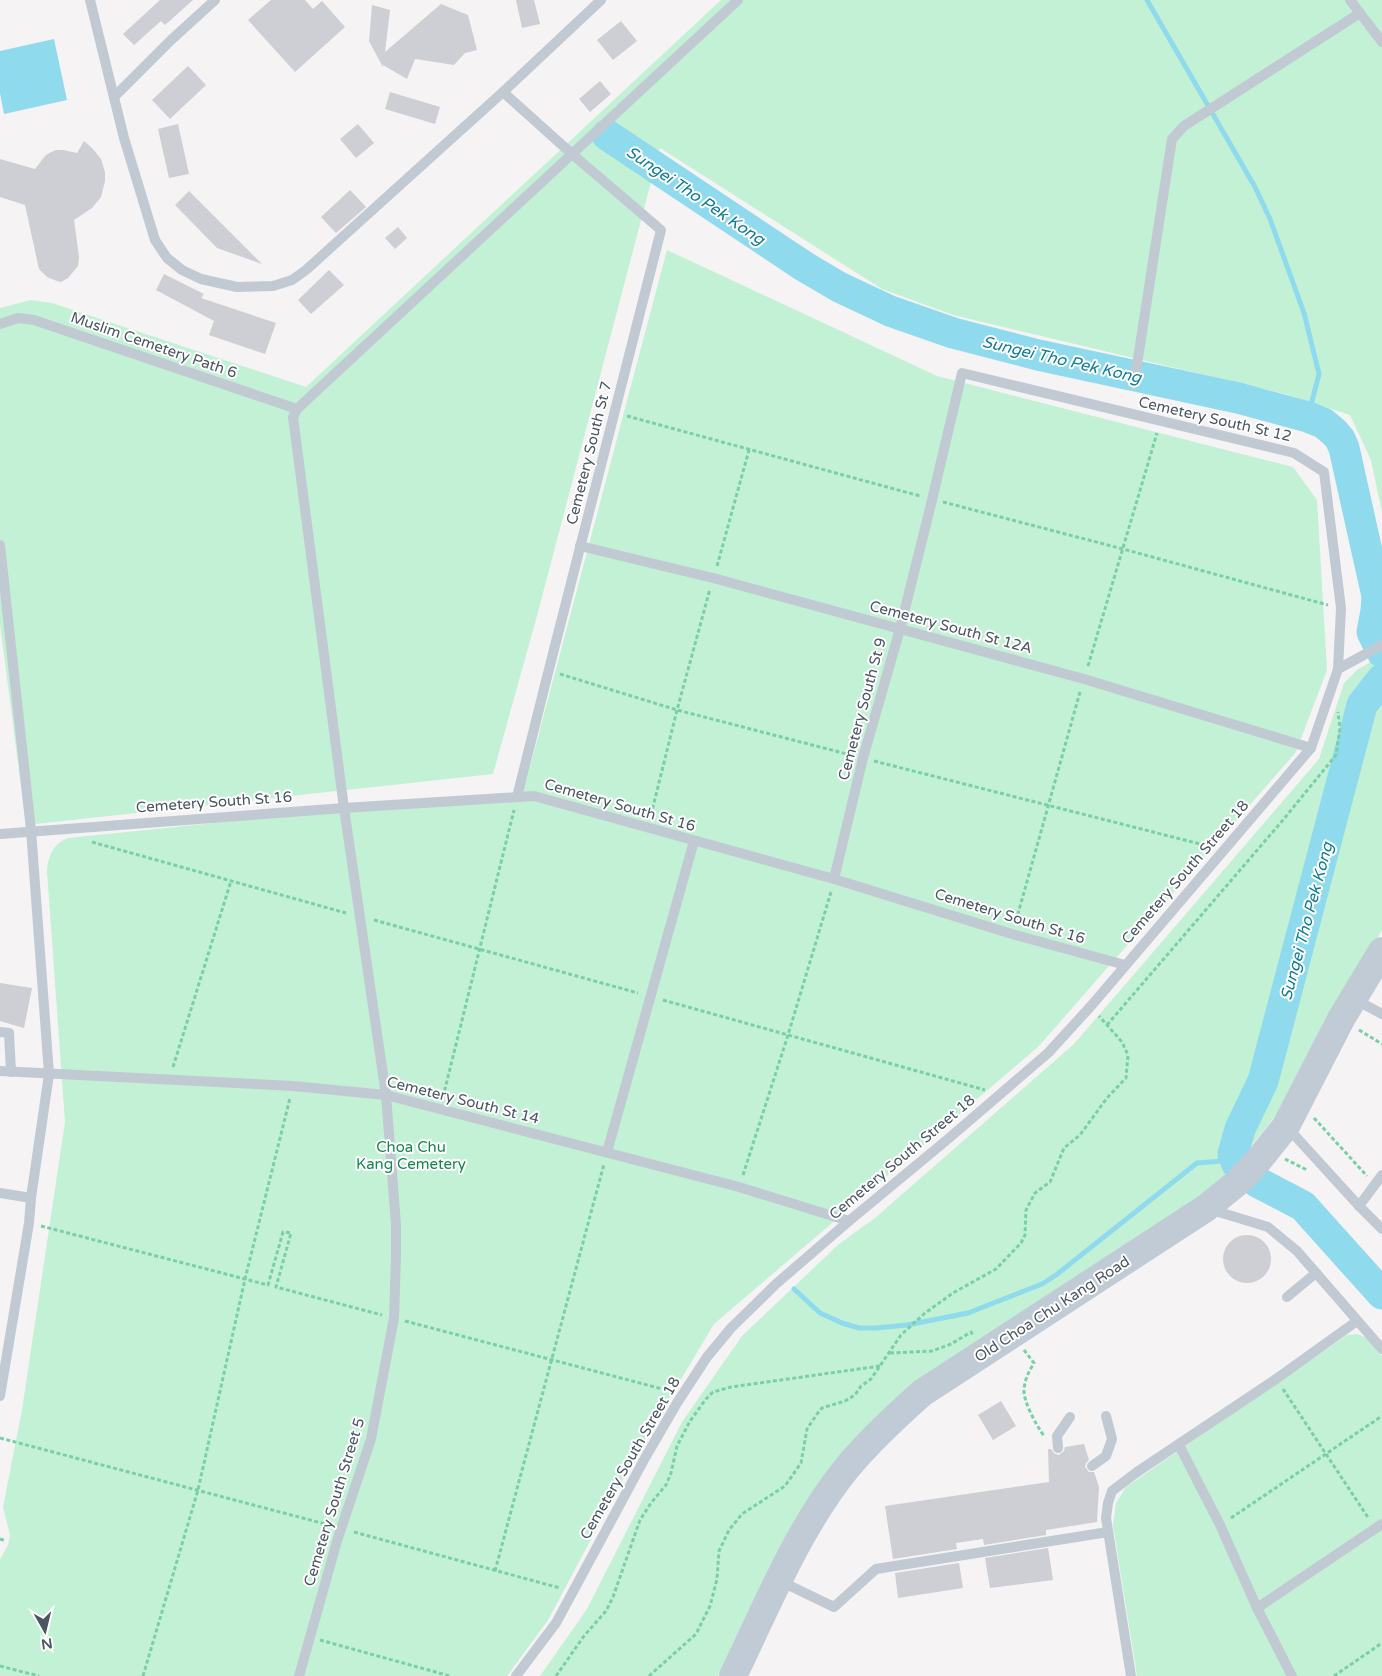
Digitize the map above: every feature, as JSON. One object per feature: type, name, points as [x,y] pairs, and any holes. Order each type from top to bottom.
[{"type":"street","name":"Old Choa Chu Kang Road","points":[[733,1676],[778,1580],[822,1503],[846,1469],[887,1423],[922,1393],[1206,1208],[1238,1182],[1286,1126],[1347,1009],[1382,951]]},
{"type":"lane","points":[[90,0],[124,138],[154,240],[167,258],[182,270],[201,278],[237,287],[273,286],[292,280],[306,270],[503,92],[601,0]]},
{"type":"lane","points":[[114,97],[170,41],[215,0]]},
{"type":"lane","points":[[298,409],[738,0]]},
{"type":"lane","points":[[1350,0],[1382,42]]},
{"type":"lane","points":[[1134,384],[1172,139],[1184,126],[1360,13]]},
{"type":"lane","points":[[503,92],[572,154]]},
{"type":"lane","name":"Cemetery South St 7","points":[[517,797],[661,230],[572,154]]},
{"type":"lane","name":"Muslim Cemetery Path 6","points":[[0,324],[18,318],[34,320],[298,409]]},
{"type":"lane","name":"Cemetery South St 9","points":[[834,878],[863,758],[900,629],[962,373]]},
{"type":"lane","name":"Cemetery South St 12","points":[[962,373],[1294,453],[1324,472],[1341,608],[1338,669],[1334,681]]},
{"type":"lane","name":"Cemetery South Street 5","points":[[298,409],[293,417],[344,808],[386,1095],[396,1225],[394,1318],[371,1439],[341,1528],[299,1676]]},
{"type":"lane","points":[[0,545],[31,830],[49,1074],[29,1223],[0,1396]]},
{"type":"lane","name":"Cemetery South St 12A","points":[[580,546],[713,578],[1084,679],[1311,748]]},
{"type":"lane","points":[[1338,669],[1378,646]]},
{"type":"lane","name":"Cemetery South Street 18","points":[[516,1676],[556,1623],[645,1458],[706,1357],[731,1328],[776,1284],[1048,1053],[1311,748],[1334,681]]},
{"type":"lane","name":"Cemetery South St 16","points":[[0,834],[31,830],[534,796],[834,878],[1012,934],[1125,966]]},
{"type":"lane","points":[[607,1152],[694,841]]},
{"type":"lane","points":[[1347,1009],[1382,1014]]},
{"type":"lane","points":[[0,1032],[9,1033],[11,1072]]},
{"type":"lane","name":"Cemetery South St 14","points":[[0,1071],[293,1086],[386,1095],[739,1187],[848,1221]]},
{"type":"lane","points":[[1286,1126],[1382,1229]]},
{"type":"lane","points":[[1359,1206],[1382,1175]]},
{"type":"lane","points":[[0,1193],[31,1198]]},
{"type":"lane","points":[[1206,1208],[1268,1227],[1297,1252],[1382,1349]]},
{"type":"lane","points":[[1287,1297],[1316,1273]]},
{"type":"lane","points":[[1130,1676],[1106,1518],[1112,1491],[1357,1321]]},
{"type":"lane","points":[[1092,1466],[1106,1456],[1112,1439],[1106,1416]]},
{"type":"lane","points":[[1058,1448],[1057,1436],[1070,1418]]},
{"type":"lane","points":[[1179,1445],[1220,1525],[1257,1608],[1292,1676]]},
{"type":"lane","points":[[1257,1608],[1379,1526]]},
{"type":"lane","points":[[778,1580],[834,1607],[876,1569],[1108,1532]]},
{"type":"path","points":[[614,412],[932,500],[1341,608]]},
{"type":"path","points":[[648,828],[677,710],[749,450]]},
{"type":"path","points":[[548,671],[677,710],[1224,850]]},
{"type":"path","points":[[1107,1025],[1276,828],[1336,754],[1340,728],[1334,681]]},
{"type":"path","points":[[440,1110],[517,797]]},
{"type":"path","points":[[739,1187],[788,1035],[834,878]]},
{"type":"path","points":[[168,1080],[231,881]]},
{"type":"path","points":[[650,997],[1000,1094]]},
{"type":"path","points":[[649,1676],[696,1634],[710,1606],[716,1580],[719,1551],[729,1530],[742,1514],[784,1486],[800,1463],[807,1429],[822,1408],[845,1401],[855,1395],[861,1386],[871,1379],[902,1335],[952,1293],[996,1269],[1021,1242],[1025,1234],[1026,1210],[1034,1193],[1050,1182],[1064,1148],[1080,1135],[1107,1098],[1126,1078],[1128,1055],[1122,1042],[1090,1006]]},
{"type":"path","points":[[1347,1009],[1382,1044]]},
{"type":"path","points":[[143,1676],[198,1490],[245,1280],[293,1086]]},
{"type":"path","points":[[1298,1101],[1375,1184]]},
{"type":"path","points":[[495,1572],[607,1152]]},
{"type":"path","points":[[29,1223],[268,1286],[283,1232],[291,1233],[276,1287],[682,1394]]},
{"type":"path","points":[[890,1353],[932,1351],[951,1344],[971,1332],[984,1353]]},
{"type":"path","points":[[1023,1348],[1034,1362],[1027,1376],[1024,1391],[1025,1397],[1037,1427],[1048,1441]]},
{"type":"path","points":[[556,1676],[584,1636],[606,1611],[613,1597],[640,1520],[666,1485],[671,1474],[677,1446],[690,1421],[713,1392],[731,1387],[881,1366]]},
{"type":"path","points":[[1276,1378],[1326,1455],[1379,1526]]},
{"type":"path","points":[[1220,1525],[1382,1416]]},
{"type":"path","points":[[0,1438],[341,1528],[573,1592]]},
{"type":"path","points":[[0,1539],[6,1541]]},
{"type":"path","points":[[311,1638],[450,1676]]},
{"type":"path","points":[[1334,1676],[1382,1643]]},
{"type":"path","points":[[0,1666],[39,1676]]},
{"type":"green space","points":[[721,0],[1382,0],[1382,513],[1371,460],[1350,415],[1285,394],[953,315],[882,289],[660,148],[538,612],[493,774],[26,825],[0,624],[0,308],[31,300],[52,303],[306,387]]},
{"type":"green space","name":"Choa Chu Kang Cemetery","points":[[667,250],[937,376],[1293,467],[1317,500],[1327,670],[1296,752],[1039,1046],[714,1324],[637,1453],[548,1620],[507,1676],[0,1676],[0,1560],[8,1545],[10,1535],[3,1507],[22,1410],[65,1122],[47,871],[52,851],[68,838],[312,813],[521,801]]},
{"type":"green space","points":[[1382,655],[1382,930],[1277,1114],[1225,1178],[1192,1204],[917,1385],[804,1505],[718,1676],[540,1676],[587,1609],[682,1422],[742,1336],[839,1244],[875,1218],[1074,1044],[1319,759],[1344,683],[1357,670]]},
{"type":"green space","points":[[1357,1334],[1365,1337],[1382,1356],[1382,1676],[1137,1676],[1113,1525],[1116,1503],[1126,1487],[1347,1335]]},
{"type":"water","points":[[54,39],[67,100],[4,114],[0,93],[0,51]]},
{"type":"building","points":[[160,0],[193,0],[165,25],[161,21],[134,45],[123,34]]},
{"type":"building","points":[[271,0],[305,0],[313,9],[322,1],[345,27],[295,72],[248,20]]},
{"type":"building","points":[[516,0],[534,0],[540,24],[522,28]]},
{"type":"building","points":[[441,4],[468,15],[477,50],[465,53],[454,65],[415,59],[407,79],[383,65],[383,67],[369,41],[372,5],[390,10],[385,52]]},
{"type":"building","points":[[621,21],[637,41],[613,60],[597,40]]},
{"type":"building","points":[[188,66],[206,85],[170,119],[152,100]]},
{"type":"building","points":[[600,81],[611,94],[590,112],[579,99]]},
{"type":"building","points":[[390,92],[440,107],[435,124],[385,109]]},
{"type":"building","points":[[178,124],[189,174],[169,178],[158,129]]},
{"type":"building","points":[[358,124],[374,143],[356,158],[340,139]]},
{"type":"building","points":[[84,141],[101,159],[105,172],[105,181],[101,197],[92,208],[74,220],[79,257],[78,266],[68,278],[61,282],[47,277],[39,269],[25,205],[0,197],[0,159],[35,169],[45,156],[56,150],[77,153]]},
{"type":"building","points":[[350,190],[366,207],[336,233],[321,217]]},
{"type":"building","points":[[189,191],[262,264],[217,248],[175,205]]},
{"type":"building","points":[[398,227],[407,238],[395,249],[385,238]]},
{"type":"building","points":[[329,270],[344,285],[311,314],[298,300]]},
{"type":"building","points":[[164,274],[204,294],[201,298],[276,323],[265,354],[209,335],[214,321],[156,290]]},
{"type":"building","points":[[0,983],[32,988],[24,1028],[0,1021]]},
{"type":"building","points":[[1242,1235],[1252,1235],[1261,1239],[1267,1245],[1271,1259],[1267,1273],[1261,1279],[1252,1283],[1242,1283],[1233,1279],[1227,1273],[1223,1264],[1223,1254],[1227,1245],[1233,1239]]},
{"type":"building","points":[[1001,1401],[1016,1426],[993,1440],[978,1415]]},
{"type":"building","points":[[1084,1444],[1089,1460],[1085,1467],[1089,1472],[1094,1472],[1099,1487],[1097,1522],[1046,1530],[1046,1535],[984,1545],[983,1539],[956,1543],[957,1549],[893,1559],[885,1506],[1049,1482],[1048,1449],[1059,1455],[1064,1451],[1065,1447]]},
{"type":"building","points":[[1048,1548],[1053,1580],[990,1588],[985,1558]]},
{"type":"building","points":[[959,1563],[963,1588],[898,1598],[895,1573]]},
{"type":"waterway","points":[[1147,0],[1255,187],[1270,219],[1304,313],[1319,374],[1308,417]]},
{"type":"waterway","name":"Sungei Tho Pek Kong","points":[[607,135],[805,267],[839,287],[890,311],[953,333],[1038,355],[1238,398],[1308,417],[1323,423],[1340,439],[1344,448],[1377,596],[1372,632],[1382,652]]},
{"type":"waterway","name":"Sungei Tho Pek Kong","points":[[1382,679],[1362,705],[1263,1081],[1240,1129],[1233,1154],[1237,1164],[1257,1182],[1303,1206],[1382,1294]]},
{"type":"waterway","name":"Sungei Tho Pek Kong","points":[[794,1289],[820,1313],[859,1328],[907,1325],[968,1313],[1042,1284],[1056,1275],[1197,1163],[1222,1161],[1237,1164]]}]
